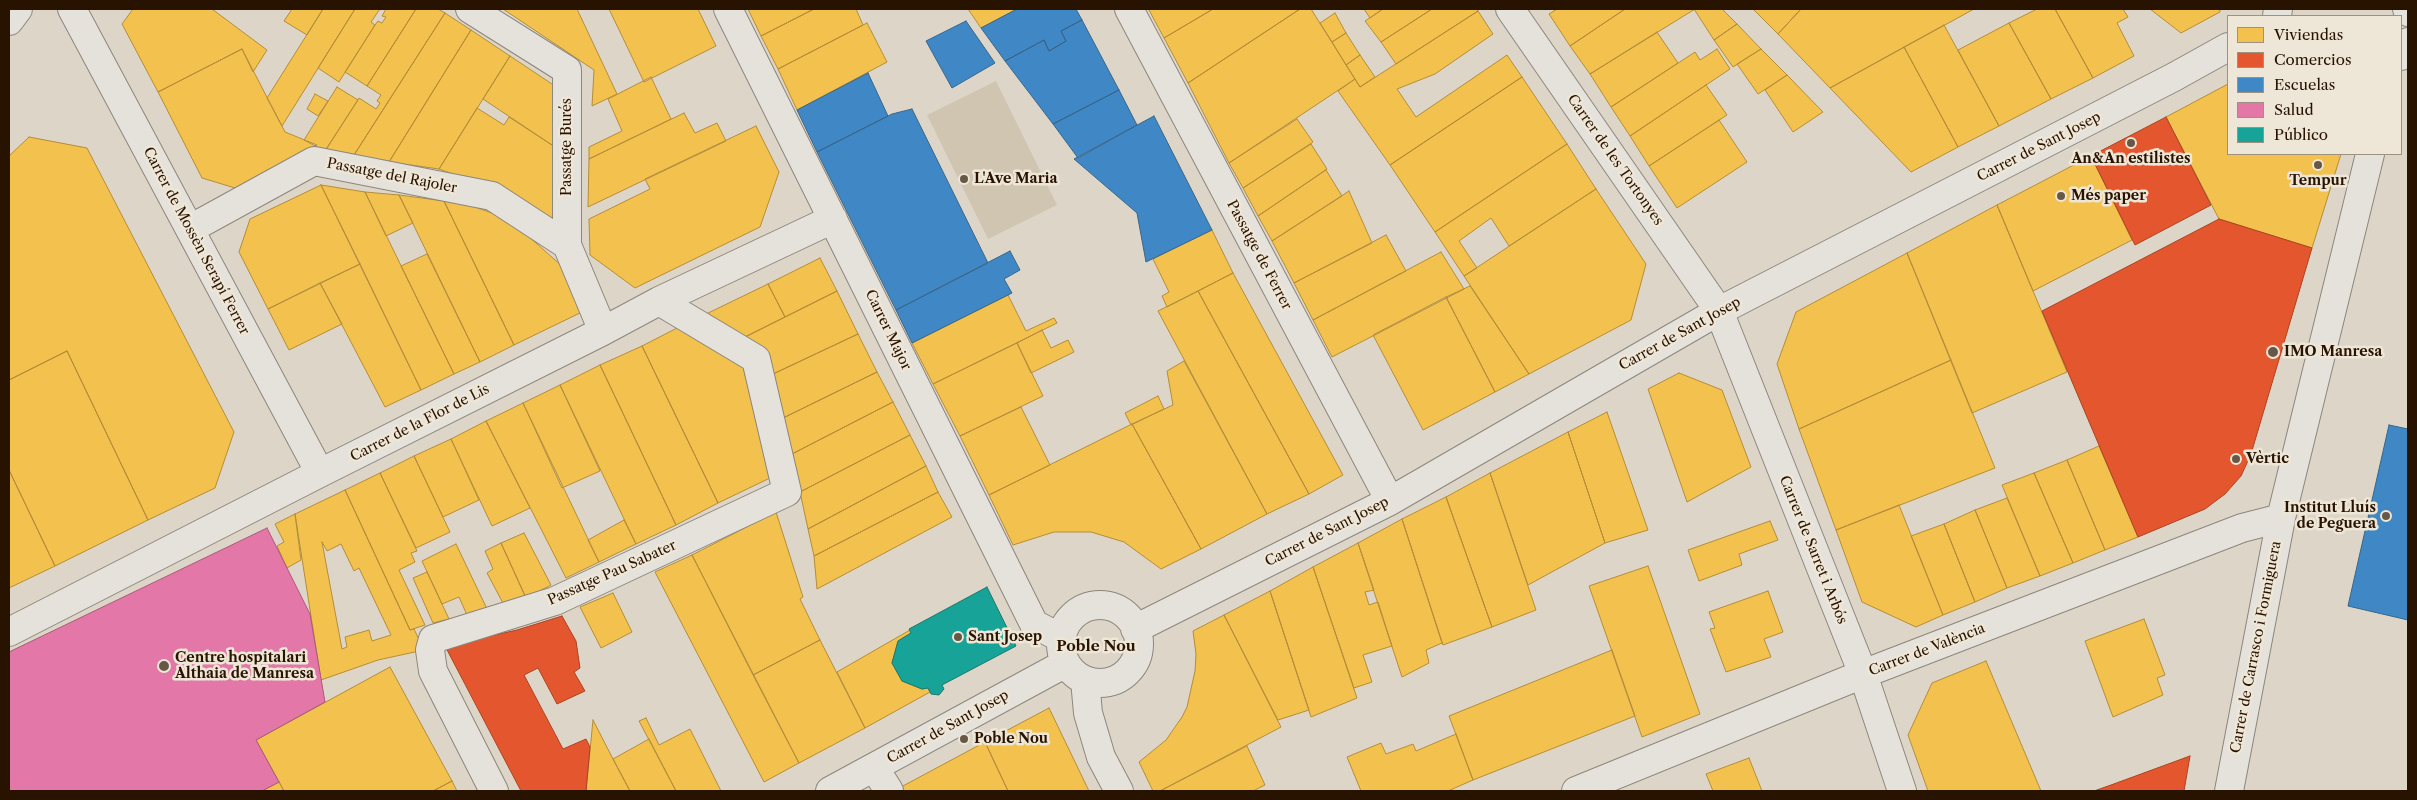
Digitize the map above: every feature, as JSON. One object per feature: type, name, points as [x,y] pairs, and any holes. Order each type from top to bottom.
[{"type":"street","points":[[9,21],[18,9]]},
{"type":"street","name":"Carrer de Mossèn Serapí Ferrer","points":[[72,9],[320,473]]},
{"type":"street","name":"Passatge Burés","points":[[470,9],[567,70],[567,245],[603,331]]},
{"type":"street","name":"Carrer Major","points":[[728,9],[1034,624],[1071,661]]},
{"type":"street","name":"Passatge de Ferrer","points":[[1128,9],[1390,501]]},
{"type":"street","name":"Carrer de les Tortonyes","points":[[1510,9],[1719,311]]},
{"type":"street","points":[[2402,54],[2408,42]]},
{"type":"street","name":"Carrer de Sant Josep","points":[[1135,629],[1390,501],[1719,311],[2174,77],[2227,48]]},
{"type":"street","name":"Carrer de Carrasco i Formiguera","points":[[2230,791],[2281,518],[2370,155]]},
{"type":"street","name":"Passatge del Rajoler","points":[[190,229],[314,161],[492,196],[567,245]]},
{"type":"street","name":"Carrer de la Flor de Lis","points":[[9,632],[659,301],[833,218]]},
{"type":"street","name":"Passatge Pau Sabater","points":[[494,791],[432,671],[430,650],[433,639],[555,601],[788,492],[756,359],[659,301]]},
{"type":"street","name":"Carrer de Sarret i Arbós","points":[[1719,311],[1863,674],[1902,791]]},
{"type":"street","name":"Carrer de València","points":[[1576,791],[1863,674],[2242,528],[2281,518]]},
{"type":"street","points":[[1071,661],[1097,683],[1110,682],[1122,676],[1131,667],[1137,655],[1138,642],[1135,629],[1129,618],[1119,610],[1107,606],[1095,606],[1083,609],[1072,616],[1065,626],[1071,661],[1101,757],[1119,791]]},
{"type":"street","name":"Carrer de Sant Josep","points":[[830,791],[1071,661]]},
{"type":"street","points":[[874,767],[889,791]]},
{"type":"shaded area","points":[[996,81],[1057,205],[988,239],[927,115]]},
{"type":"building: Viviendas","points":[[133,9],[212,9],[267,50],[253,72],[242,49],[158,92],[122,24]]},
{"type":"building: Viviendas","points":[[292,9],[323,9],[307,35],[284,21]]},
{"type":"building: Viviendas","points":[[323,9],[355,9],[282,126],[267,98]]},
{"type":"building: Viviendas","points":[[355,9],[380,9],[371,22],[375,25],[339,82],[318,68]]},
{"type":"building: Viviendas","points":[[386,9],[416,9],[367,86],[345,72],[375,25],[378,21],[382,23],[386,17],[382,16]]},
{"type":"building: Viviendas","points":[[416,9],[438,9],[445,13],[354,155],[325,151],[359,98],[376,109],[380,103],[377,101],[381,95],[367,86]]},
{"type":"building: Viviendas","points":[[503,9],[577,9],[617,94],[592,106],[594,70]]},
{"type":"building: Viviendas","points":[[609,9],[698,9],[716,46],[644,82]]},
{"type":"building: Viviendas","points":[[748,9],[814,9],[761,36]]},
{"type":"building: Viviendas","points":[[814,9],[856,9],[863,25],[778,69],[761,36]]},
{"type":"building: Viviendas","points":[[968,9],[1017,9],[981,28]]},
{"type":"building: Viviendas","points":[[1213,9],[1164,38],[1149,10]]},
{"type":"building: Viviendas","points":[[1213,9],[1300,9],[1188,83],[1164,38]]},
{"type":"building: Viviendas","points":[[1300,9],[1311,9],[1355,79],[1229,163],[1188,83]]},
{"type":"building: Viviendas","points":[[1364,9],[1383,9],[1370,18]]},
{"type":"building: Viviendas","points":[[1383,9],[1432,9],[1381,42],[1365,21]]},
{"type":"building: Viviendas","points":[[1432,9],[1477,9],[1478,11],[1396,64],[1381,42]]},
{"type":"building: Viviendas","points":[[1557,9],[1625,9],[1570,46],[1549,14]]},
{"type":"building: Viviendas","points":[[1625,9],[1695,9],[1590,74],[1570,46]]},
{"type":"building: Viviendas","points":[[1694,9],[1722,9],[1737,24],[1714,40]]},
{"type":"building: Viviendas","points":[[1753,9],[1801,9],[1778,34]]},
{"type":"building: Viviendas","points":[[1801,9],[1974,9],[1830,88],[1778,34]]},
{"type":"building: Viviendas","points":[[2037,9],[2055,9],[2093,78],[2051,99],[2009,23]]},
{"type":"building: Viviendas","points":[[2055,9],[2123,9],[2128,17],[2117,23],[2134,56],[2093,78]]},
{"type":"building: Viviendas","points":[[2150,9],[2220,9],[2220,12],[2181,33]]},
{"type":"building: Viviendas","points":[[1478,11],[1493,34],[1435,74],[1397,89],[1416,117],[1507,55],[1522,77],[1390,165],[1338,91],[1355,79],[1360,87]]},
{"type":"building: Viviendas","points":[[445,13],[471,30],[389,162],[354,155]]},
{"type":"building: Viviendas","points":[[1335,13],[1346,33],[1332,42],[1320,23]]},
{"type":"building: Viviendas","points":[[867,23],[887,62],[797,110],[778,69]]},
{"type":"building: Viviendas","points":[[2009,23],[2051,99],[1999,126],[1958,50]]},
{"type":"building: Viviendas","points":[[1737,24],[1761,49],[1733,67],[1714,40]]},
{"type":"building: Viviendas","points":[[1944,25],[1999,126],[1958,147],[1904,47]]},
{"type":"building: Viviendas","points":[[471,30],[510,56],[439,169],[389,162]]},
{"type":"building: Viviendas","points":[[1657,32],[1678,63],[1611,107],[1590,74]]},
{"type":"building: Viviendas","points":[[1346,33],[1360,55],[1346,65],[1332,42]]},
{"type":"building: Viviendas","points":[[1904,47],[1958,147],[1911,172],[1830,88]]},
{"type":"building: Viviendas","points":[[242,49],[285,132],[317,145],[235,188],[202,178],[158,92]]},
{"type":"building: Viviendas","points":[[1717,49],[1730,69],[1630,136],[1611,107],[1695,52],[1700,60]]},
{"type":"building: Viviendas","points":[[1761,49],[1787,75],[1758,94],[1737,64]]},
{"type":"building: Viviendas","points":[[1360,55],[1375,77],[1360,87],[1346,65]]},
{"type":"building: Viviendas","points":[[510,56],[558,88],[555,147],[483,99]]},
{"type":"building: Viviendas","points":[[1787,75],[1823,112],[1793,132],[1765,90]]},
{"type":"building: Viviendas","points":[[651,77],[671,119],[589,159],[589,147],[622,131],[608,99]]},
{"type":"building: Viviendas","points":[[1522,77],[1567,144],[1435,232],[1390,165]]},
{"type":"building: Viviendas","points":[[1706,85],[1727,115],[1649,166],[1630,136]]},
{"type":"building: Viviendas","points":[[2227,85],[2227,155],[2341,155],[2312,248],[2219,219],[2166,117]]},
{"type":"building: Viviendas","points":[[337,87],[358,100],[325,151],[304,140]]},
{"type":"building: Viviendas","points":[[315,94],[328,101],[318,116],[307,109]]},
{"type":"building: Viviendas","points":[[477,108],[504,125],[509,117],[555,147],[552,226],[522,199],[439,169]]},
{"type":"building: Viviendas","points":[[684,113],[695,133],[717,123],[726,141],[588,207],[589,159]]},
{"type":"building: Viviendas","points":[[1297,119],[1313,142],[1243,188],[1229,163]]},
{"type":"building: Viviendas","points":[[1719,120],[1747,162],[1677,208],[1649,166]]},
{"type":"building: Viviendas","points":[[756,126],[779,172],[760,227],[635,288],[590,255],[589,219],[650,189],[645,179]]},
{"type":"building: Viviendas","points":[[29,137],[87,148],[234,432],[215,488],[148,520],[67,351],[9,380],[9,156]]},
{"type":"building: Viviendas","points":[[1311,144],[1327,169],[1258,216],[1243,188]]},
{"type":"building: Viviendas","points":[[1567,144],[1596,189],[1509,246],[1491,218],[1459,241],[1477,268],[1464,276],[1435,232]]},
{"type":"building: Viviendas","points":[[2091,156],[2132,240],[2033,291],[1997,205]]},
{"type":"building: Viviendas","points":[[1326,170],[1342,196],[1272,241],[1258,216]]},
{"type":"building: Viviendas","points":[[321,185],[360,264],[268,309],[239,252],[250,219]]},
{"type":"building: Viviendas","points":[[321,185],[365,192],[454,374],[421,390]]},
{"type":"building: Viviendas","points":[[1596,189],[1646,264],[1631,320],[1529,374],[1464,276]]},
{"type":"building: Viviendas","points":[[1349,191],[1372,243],[1294,283],[1272,241]]},
{"type":"building: Viviendas","points":[[365,192],[399,195],[413,223],[386,236]]},
{"type":"building: Viviendas","points":[[399,195],[444,201],[514,345],[480,362]]},
{"type":"building: Viviendas","points":[[444,201],[458,201],[509,219],[563,267],[584,311],[514,345]]},
{"type":"building: Viviendas","points":[[1997,205],[2067,372],[1972,413],[1907,253]]},
{"type":"building: Viviendas","points":[[1212,230],[1233,273],[1167,307],[1162,296],[1169,292],[1153,259]]},
{"type":"building: Viviendas","points":[[1386,235],[1406,271],[1313,320],[1294,283]]},
{"type":"building: Viviendas","points":[[1441,252],[1464,289],[1332,357],[1313,320]]},
{"type":"building: Viviendas","points":[[1907,253],[1951,360],[1799,429],[1777,364],[1796,312]]},
{"type":"building: Viviendas","points":[[427,254],[480,362],[454,374],[401,266]]},
{"type":"building: Viviendas","points":[[820,258],[837,291],[785,317],[768,284]]},
{"type":"building: Viviendas","points":[[360,264],[421,390],[385,407],[320,283]]},
{"type":"building: Viviendas","points":[[1233,273],[1343,475],[1309,494],[1198,291]]},
{"type":"building: Viviendas","points":[[320,283],[342,324],[289,350],[268,309]]},
{"type":"building: Viviendas","points":[[768,284],[785,317],[743,338],[704,315]]},
{"type":"building: Viviendas","points":[[1470,286],[1529,374],[1495,392],[1446,297]]},
{"type":"building: Viviendas","points":[[837,291],[858,334],[773,374],[743,338]]},
{"type":"building: Viviendas","points":[[1198,291],[1309,494],[1267,514],[1158,311]]},
{"type":"building: Viviendas","points":[[1008,295],[1026,331],[1054,318],[1057,323],[933,384],[912,343]]},
{"type":"building: Viviendas","points":[[1446,297],[1495,392],[1423,430],[1373,335]]},
{"type":"building: Viviendas","points":[[681,326],[743,366],[770,478],[718,503],[642,346]]},
{"type":"building: Viviendas","points":[[1042,330],[1051,348],[1068,340],[1074,352],[1031,373],[1017,343]]},
{"type":"building: Viviendas","points":[[858,334],[877,372],[779,420],[773,374]]},
{"type":"building: Viviendas","points":[[1017,343],[1043,396],[960,436],[933,384]]},
{"type":"building: Viviendas","points":[[642,346],[718,503],[676,525],[600,365]]},
{"type":"building: Viviendas","points":[[67,351],[148,520],[55,566],[9,470],[9,380]]},
{"type":"building: Viviendas","points":[[1951,360],[1995,468],[1836,530],[1799,429]]},
{"type":"building: Viviendas","points":[[1184,361],[1267,514],[1201,549],[1132,424],[1173,405],[1167,371]]},
{"type":"building: Viviendas","points":[[600,365],[676,525],[636,544],[560,385]]},
{"type":"building: Viviendas","points":[[877,372],[893,402],[790,455],[779,420]]},
{"type":"building: Viviendas","points":[[1679,373],[1722,390],[1751,467],[1687,502],[1648,389]]},
{"type":"building: Viviendas","points":[[560,385],[600,471],[562,488],[523,403]]},
{"type":"building: Viviendas","points":[[1158,396],[1164,409],[1131,425],[1125,413]]},
{"type":"building: Viviendas","points":[[893,402],[910,435],[800,492],[790,455]]},
{"type":"building: Viviendas","points":[[523,403],[599,562],[566,578],[486,421]]},
{"type":"building: Viviendas","points":[[1021,407],[1050,465],[989,495],[960,436]]},
{"type":"building: Viviendas","points":[[1607,412],[1648,530],[1605,543],[1568,432]]},
{"type":"building: Viviendas","points":[[486,421],[530,508],[492,526],[451,439]]},
{"type":"building: Viviendas","points":[[1132,424],[1201,549],[1161,569],[1124,542],[1091,532],[1054,532],[1013,545],[989,495]]},
{"type":"building: Viviendas","points":[[1568,432],[1605,543],[1528,585],[1490,473]]},
{"type":"building: Viviendas","points":[[910,435],[926,466],[808,529],[800,492]]},
{"type":"building: Viviendas","points":[[451,439],[479,500],[443,517],[414,456]]},
{"type":"building: Viviendas","points":[[2099,446],[2138,537],[2105,550],[2067,460]]},
{"type":"building: Viviendas","points":[[414,456],[450,532],[416,548],[380,473]]},
{"type":"building: Viviendas","points":[[2067,460],[2105,550],[2073,563],[2034,473]]},
{"type":"building: Viviendas","points":[[926,466],[938,492],[814,556],[808,529]]},
{"type":"building: Viviendas","points":[[9,470],[55,566],[9,588]]},
{"type":"building: Viviendas","points":[[380,473],[417,551],[411,553],[415,562],[399,570],[425,625],[410,630],[345,490]]},
{"type":"building: Viviendas","points":[[1490,473],[1536,610],[1492,627],[1446,497]]},
{"type":"building: Viviendas","points":[[2034,473],[2073,563],[2040,576],[2002,485]]},
{"type":"building: Viviendas","points":[[345,490],[410,630],[414,629],[424,650],[378,660],[321,680],[295,514]],"holes":[[[322,542],[327,551],[341,544],[354,571],[359,568],[391,635],[372,641],[369,630],[345,637],[347,647],[342,649]]]},
{"type":"building: Viviendas","points":[[938,492],[952,517],[817,589],[814,556]]},
{"type":"building: Viviendas","points":[[1446,497],[1492,627],[1443,645],[1402,519]]},
{"type":"building: Viviendas","points":[[2007,498],[2040,576],[2007,588],[1975,510]]},
{"type":"building: Viviendas","points":[[1899,505],[1943,615],[1916,627],[1862,602],[1836,530]]},
{"type":"building: Viviendas","points":[[1975,510],[2007,588],[1975,602],[1944,524]]},
{"type":"building: Viviendas","points":[[776,512],[803,597],[800,599],[820,640],[753,675],[692,555]]},
{"type":"building: Viviendas","points":[[295,514],[301,560],[287,568],[277,546],[284,542],[275,524]]},
{"type":"building: Viviendas","points":[[1402,519],[1442,643],[1426,650],[1429,663],[1402,677],[1358,543]]},
{"type":"building: Viviendas","points":[[624,520],[636,544],[599,562],[588,540]]},
{"type":"building: Viviendas","points":[[1770,521],[1778,540],[1739,554],[1742,565],[1699,581],[1688,550]]},
{"type":"building: Viviendas","points":[[1944,524],[1975,602],[1943,615],[1911,536]]},
{"type":"building: Viviendas","points":[[524,533],[551,585],[526,598],[501,543]]},
{"type":"building: Viviendas","points":[[501,543],[526,598],[504,605],[487,573],[493,569],[485,551]]},
{"type":"building: Viviendas","points":[[1358,543],[1374,590],[1365,592],[1369,605],[1378,602],[1392,646],[1363,655],[1372,682],[1354,688],[1313,567]]},
{"type":"building: Viviendas","points":[[456,544],[488,611],[467,615],[459,597],[442,604],[422,561]]},
{"type":"building: Viviendas","points":[[692,555],[799,763],[764,782],[655,572]]},
{"type":"building: Viviendas","points":[[1648,566],[1700,714],[1642,737],[1589,586]]},
{"type":"building: Viviendas","points":[[1313,567],[1357,698],[1311,717],[1270,591]]},
{"type":"building: Viviendas","points":[[427,572],[449,619],[433,623],[413,578]]},
{"type":"building: Viviendas","points":[[1270,591],[1309,710],[1278,720],[1224,615]]},
{"type":"building: Viviendas","points":[[1768,591],[1783,632],[1764,639],[1771,657],[1726,672],[1710,629],[1715,628],[1709,612]]},
{"type":"building: Viviendas","points":[[613,593],[632,632],[601,648],[580,607]]},
{"type":"building: Viviendas","points":[[1224,615],[1281,727],[1160,791],[1153,791],[1139,762],[1166,740],[1187,707],[1195,671],[1196,654],[1193,631]]},
{"type":"building: Viviendas","points":[[2144,619],[2165,675],[2157,678],[2163,695],[2113,717],[2085,641]]},
{"type":"building: Viviendas","points":[[910,630],[911,633],[898,641],[892,663],[902,681],[922,689],[928,688],[930,692],[865,728],[837,672]]},
{"type":"building: Viviendas","points":[[820,640],[865,728],[799,763],[753,675]]},
{"type":"building: Viviendas","points":[[1612,650],[1635,716],[1473,780],[1449,716]]},
{"type":"building: Viviendas","points":[[1986,661],[2041,791],[1928,791],[1908,735],[1932,683]]},
{"type":"building: Viviendas","points":[[390,667],[452,781],[433,791],[284,791],[256,740]]},
{"type":"building: Viviendas","points":[[1049,708],[1089,791],[1008,791],[985,742]]},
{"type":"building: Viviendas","points":[[646,718],[659,745],[690,729],[721,791],[676,791],[639,721]]},
{"type":"building: Viviendas","points":[[593,720],[613,759],[630,791],[586,791]]},
{"type":"building: Viviendas","points":[[1456,734],[1473,780],[1448,791],[1361,791],[1347,757],[1381,743],[1386,754],[1413,744],[1416,751]]},
{"type":"building: Viviendas","points":[[649,739],[676,791],[630,791],[613,759]]},
{"type":"building: Viviendas","points":[[985,742],[1008,791],[904,791],[901,787]]},
{"type":"building: Viviendas","points":[[1247,746],[1265,785],[1253,791],[1160,791]]},
{"type":"building: Viviendas","points":[[1749,758],[1762,791],[1713,791],[1706,774]]},
{"type":"building: Viviendas","points":[[452,781],[457,791],[433,791]]},
{"type":"building: Viviendas","points":[[279,782],[284,791],[262,791]]},
{"type":"building: Comercios","points":[[2166,117],[2211,205],[2135,245],[2091,156]]},
{"type":"building: Comercios","points":[[2219,219],[2312,248],[2251,454],[2241,476],[2225,494],[2205,509],[2138,537],[2042,311]]},
{"type":"building: Comercios","points":[[562,616],[576,641],[580,668],[574,672],[585,691],[557,704],[538,668],[524,675],[563,749],[586,739],[590,747],[586,791],[521,791],[445,646],[517,630]]},
{"type":"building: Comercios","points":[[2190,756],[2184,791],[2094,791],[2111,785]]},
{"type":"building: Escuelas","points":[[1017,9],[1076,9],[1082,20],[1061,31],[1066,41],[1049,51],[1044,40],[1005,61],[981,28]]},
{"type":"building: Escuelas","points":[[1082,20],[1119,90],[1053,124],[1005,61],[1044,40],[1049,51],[1066,41],[1061,31]]},
{"type":"building: Escuelas","points":[[966,21],[995,63],[952,88],[926,41]]},
{"type":"building: Escuelas","points":[[868,73],[888,116],[817,152],[797,110]]},
{"type":"building: Escuelas","points":[[1119,90],[1137,125],[1078,158],[1053,124]]},
{"type":"building: Escuelas","points":[[912,109],[988,263],[896,310],[817,152],[892,114]]},
{"type":"building: Escuelas","points":[[1154,116],[1212,230],[1146,262],[1137,213],[1074,159]]},
{"type":"building: Escuelas","points":[[1010,251],[1020,270],[1004,279],[1012,293],[912,343],[896,310]]},
{"type":"building: Escuelas","points":[[2389,425],[2408,429],[2408,620],[2348,606]]},
{"type":"building: Salud","name":"Centre hospitalari Althaia de Manresa","points":[[267,528],[310,614],[325,702],[256,740],[279,782],[262,791],[9,791],[9,652]]},
{"type":"building: Público","name":"Sant Josep","points":[[987,587],[1016,646],[942,685],[944,689],[939,695],[931,694],[928,688],[922,689],[902,681],[892,663],[898,641],[911,633],[909,629]]},
{"type":"place","name":"An&An estilistes","points":[[2131,143]]},
{"type":"place","name":"Tempur","points":[[2318,165]]},
{"type":"place","name":"L'Ave Maria","points":[[964,179]]},
{"type":"place","name":"Més paper","points":[[2061,196]]},
{"type":"place","name":"IMO Manresa","points":[[2273,352]]},
{"type":"place","name":"Vèrtic","points":[[2236,459]]},
{"type":"place","name":"Institut Lluís de Peguera","points":[[2386,516]]},
{"type":"place","name":"Sant Josep","points":[[958,637]]},
{"type":"place","name":"Centre hospitalari Althaia de Manresa","points":[[164,666]]},
{"type":"place","name":"Poble Nou","points":[[964,739]]},
{"type":"district","name":"Poble Nou","points":[[1096,647]]}]
